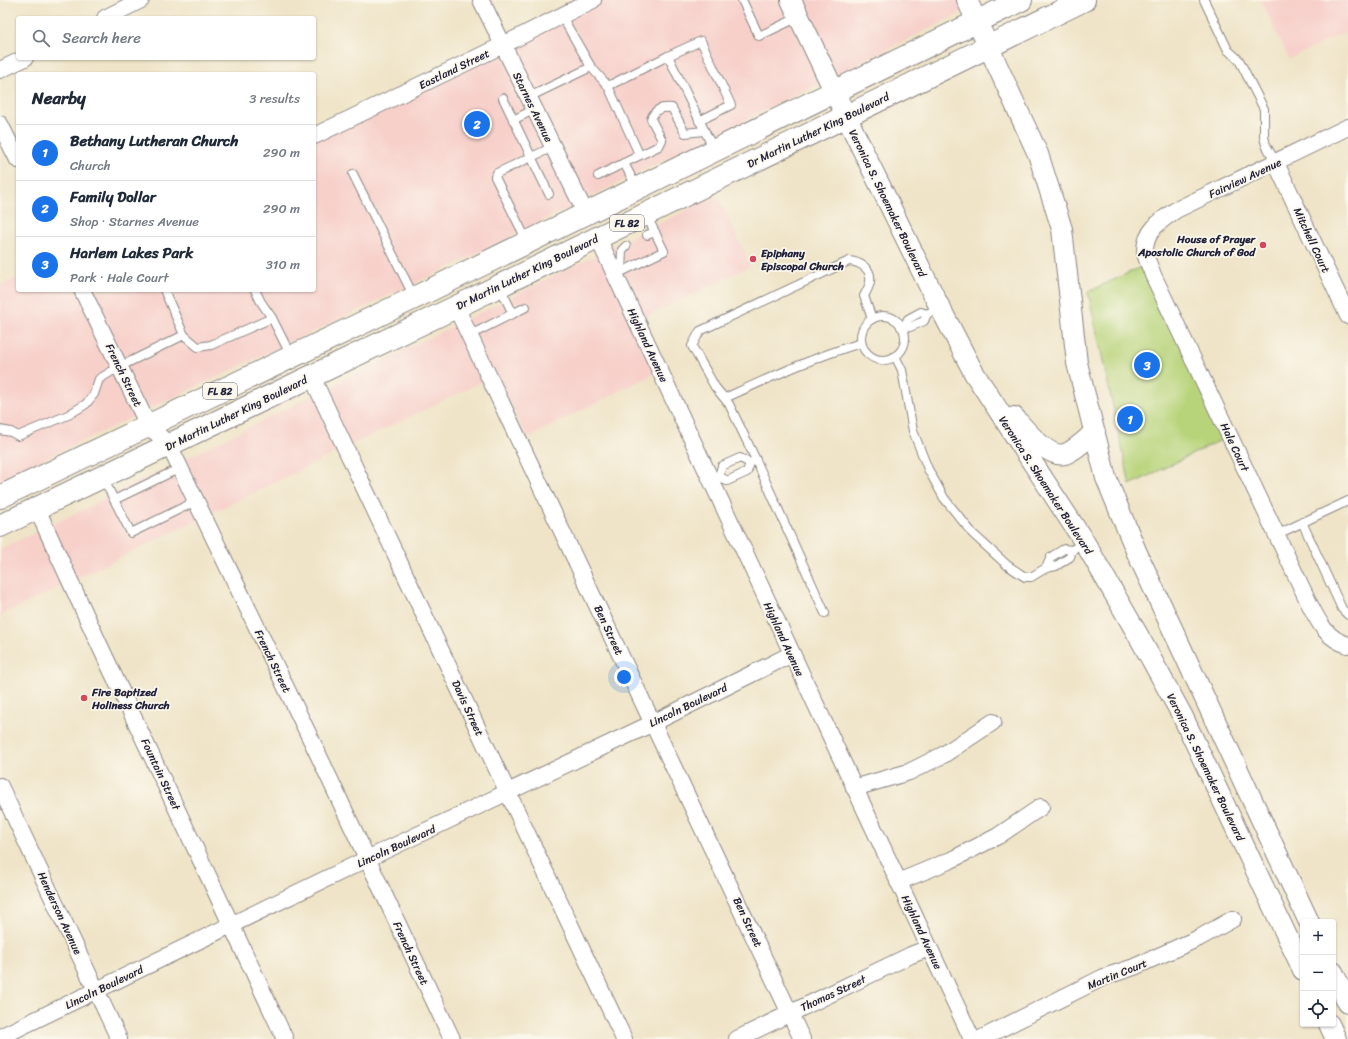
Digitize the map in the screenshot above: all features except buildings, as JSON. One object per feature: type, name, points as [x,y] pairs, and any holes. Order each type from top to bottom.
[{"type":"main road","name":"FL 82","points":[[1,494],[109,445],[414,298],[1021,0]]},
{"type":"main road","name":"Dr Martin Luther King Boulevard","points":[[112,473],[598,238],[649,227],[846,116],[1084,0]]},
{"type":"main road","points":[[598,238],[600,222],[617,198]]},
{"type":"main road","points":[[520,275],[529,257],[575,232],[586,214]]},
{"type":"main road","name":"FL 82","points":[[0,526],[112,473]]},
{"type":"street","points":[[109,16],[141,0]]},
{"type":"street","name":"Starnes Avenue","points":[[481,0],[586,214]]},
{"type":"street","name":"Eastland Street","points":[[316,135],[593,0]]},
{"type":"street","points":[[967,0],[1038,154],[1062,229],[1078,363],[1106,478],[1137,553],[1308,919]]},
{"type":"street","name":"Veronica S. Shoemaker Boulevard","points":[[795,9],[846,116],[934,310],[974,373],[1078,547],[1138,635],[1182,715],[1300,964]]},
{"type":"street","points":[[0,70],[21,60]]},
{"type":"street","points":[[0,124],[16,156]]},
{"type":"street","name":"Fairview Avenue","points":[[1147,236],[1160,221],[1176,210],[1348,127]]},
{"type":"street","name":"Mitchell Court","points":[[1276,163],[1348,316]]},
{"type":"street","name":"Hale Court","points":[[1147,236],[1144,252],[1153,275],[1318,622],[1328,634],[1348,645]]},
{"type":"street","name":"Highland Avenue","points":[[598,238],[618,273],[715,478],[792,654],[972,1039]]},
{"type":"street","name":"French Street","points":[[83,292],[149,426],[169,445],[317,752],[452,1039]]},
{"type":"street","name":"Ben Street","points":[[456,307],[802,1039]]},
{"type":"street","points":[[974,373],[1038,443],[1054,453],[1063,455],[1095,432]]},
{"type":"street","name":"Davis Street","points":[[312,377],[624,1039]]},
{"type":"street","name":"Fountain Street","points":[[37,509],[285,1039]]},
{"type":"street","name":"Lincoln Boulevard","points":[[0,1037],[367,859],[653,723],[792,654]]},
{"type":"street","points":[[854,788],[908,772],[944,755],[993,722]]},
{"type":"street","name":"Henderson Avenue","points":[[0,786],[119,1039]]},
{"type":"street","points":[[898,882],[951,860],[998,836],[1041,807]]},
{"type":"street","name":"Martin Court","points":[[980,1039],[1104,977],[1134,967],[1199,938],[1233,919]]},
{"type":"street","name":"Thomas Street","points":[[737,1039],[911,955],[929,948]]},
{"type":"street","points":[[1336,978],[1348,1003]]},
{"type":"street","points":[[1330,1027],[1336,1039]]},
{"type":"lane","points":[[742,0],[759,36],[795,9]]},
{"type":"lane","points":[[1204,0],[1228,50],[1239,60],[1264,109],[1264,137],[1266,145],[1276,163]]},
{"type":"lane","points":[[561,15],[592,67],[608,86],[639,154]]},
{"type":"lane","points":[[608,86],[701,41],[731,105],[700,121]]},
{"type":"lane","points":[[668,56],[714,150]]},
{"type":"lane","points":[[513,120],[532,103],[592,67]]},
{"type":"lane","points":[[503,98],[549,194]]},
{"type":"lane","points":[[598,176],[639,154],[651,151],[659,146],[662,140],[651,119],[654,112],[663,107],[672,108],[685,133],[704,131]]},
{"type":"lane","points":[[528,242],[495,177],[497,173],[553,147]]},
{"type":"lane","points":[[624,163],[638,188]]},
{"type":"lane","points":[[353,174],[414,298]]},
{"type":"lane","points":[[618,273],[664,251],[649,227]]},
{"type":"lane","points":[[618,273],[622,250],[626,246]]},
{"type":"lane","points":[[825,613],[753,462],[729,404],[714,387],[692,346],[700,331],[849,261],[860,263],[868,270],[871,280],[864,296],[872,319]]},
{"type":"lane","points":[[499,286],[513,314]]},
{"type":"lane","points":[[165,292],[184,335],[198,347],[211,345],[272,318]]},
{"type":"lane","points":[[256,292],[272,318],[292,357]]},
{"type":"lane","points":[[470,335],[526,307]]},
{"type":"lane","points":[[903,326],[908,319],[921,312],[934,310]]},
{"type":"lane","points":[[879,316],[887,316],[903,326],[905,338],[904,345],[900,352],[888,359],[881,360],[868,355],[861,343],[862,329],[866,323],[879,316]]},
{"type":"lane","points":[[0,430],[11,432],[18,436],[68,415],[86,404],[94,394],[99,379],[119,366],[184,335]]},
{"type":"lane","points":[[725,398],[818,357],[861,343]]},
{"type":"lane","points":[[894,356],[902,370],[913,431],[928,469],[944,498],[973,534],[1007,565],[1025,577],[1031,577],[1046,568],[1056,566],[1070,557],[1078,547]]},
{"type":"lane","points":[[740,458],[753,462],[747,472],[727,481],[715,478],[722,466],[740,458]]},
{"type":"lane","points":[[114,500],[180,468]]},
{"type":"lane","points":[[112,473],[114,500],[131,533],[196,501]]},
{"type":"lane","points":[[1276,535],[1348,500]]},
{"type":"lane","points":[[1302,522],[1342,609],[1348,615]]},
{"type":"shaded area","points":[[603,0],[783,0],[822,82],[456,264],[0,480],[0,286],[16,278],[16,292],[316,292],[316,136]]},
{"type":"shaded area","points":[[798,0],[959,0],[965,11],[834,76]]},
{"type":"shaded area","points":[[1261,0],[1348,0],[1348,31],[1289,59]]},
{"type":"shaded area","points":[[717,195],[751,266],[642,318],[665,368],[527,438],[496,375],[0,616],[0,549],[54,524]]},
{"type":"green space","points":[[1143,266],[1225,438],[1130,485],[1088,292]]},
{"type":"place","name":"Family Dollar","points":[[477,124]]},
{"type":"place","name":"House of Prayer Apostolic Church of God","points":[[1263,245]]},
{"type":"place","name":"Epiphany Episcopal Church","points":[[753,259]]},
{"type":"place","name":"Harlem Lakes Park","points":[[1147,365]]},
{"type":"place","name":"Bethany Lutheran Church","points":[[1130,419]]},
{"type":"place","name":"Fire Baptized Holiness Church","points":[[84,698]]}]
